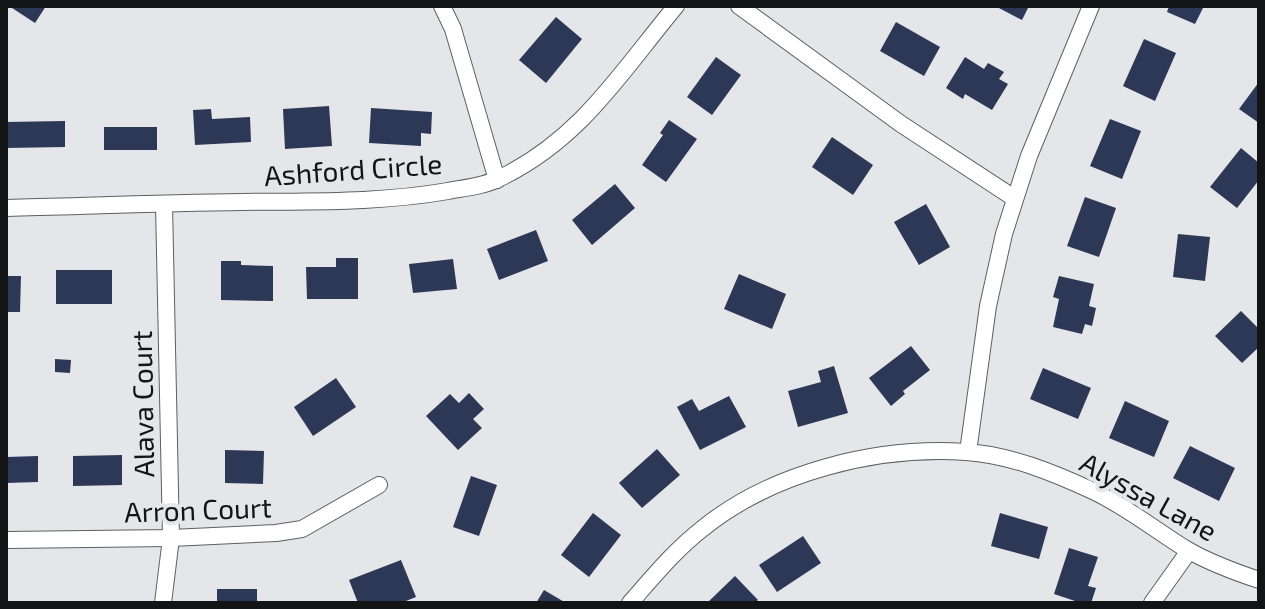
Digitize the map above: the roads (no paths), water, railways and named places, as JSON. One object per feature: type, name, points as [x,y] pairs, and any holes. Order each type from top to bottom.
[{"type":"street","points":[[442,6],[453,29],[497,180]]},
{"type":"street","name":"Ashford Circle","points":[[6,208],[415,197],[497,180],[550,147],[585,118],[609,93],[676,6]]},
{"type":"street","points":[[739,6],[901,124],[1014,198]]},
{"type":"street","points":[[968,452],[988,306],[1014,198],[1091,6]]},
{"type":"street","name":"Alava Court","points":[[163,603],[171,538],[164,204]]},
{"type":"street","name":"Alyssa Lane","points":[[630,603],[674,554],[704,527],[774,485],[805,474],[884,456],[927,451],[968,452],[1040,468],[1116,502],[1189,551],[1259,580]]},
{"type":"street","name":"Arron Court","points":[[6,540],[276,533],[302,529],[379,485]]},
{"type":"street","points":[[1152,603],[1189,551]]}]
